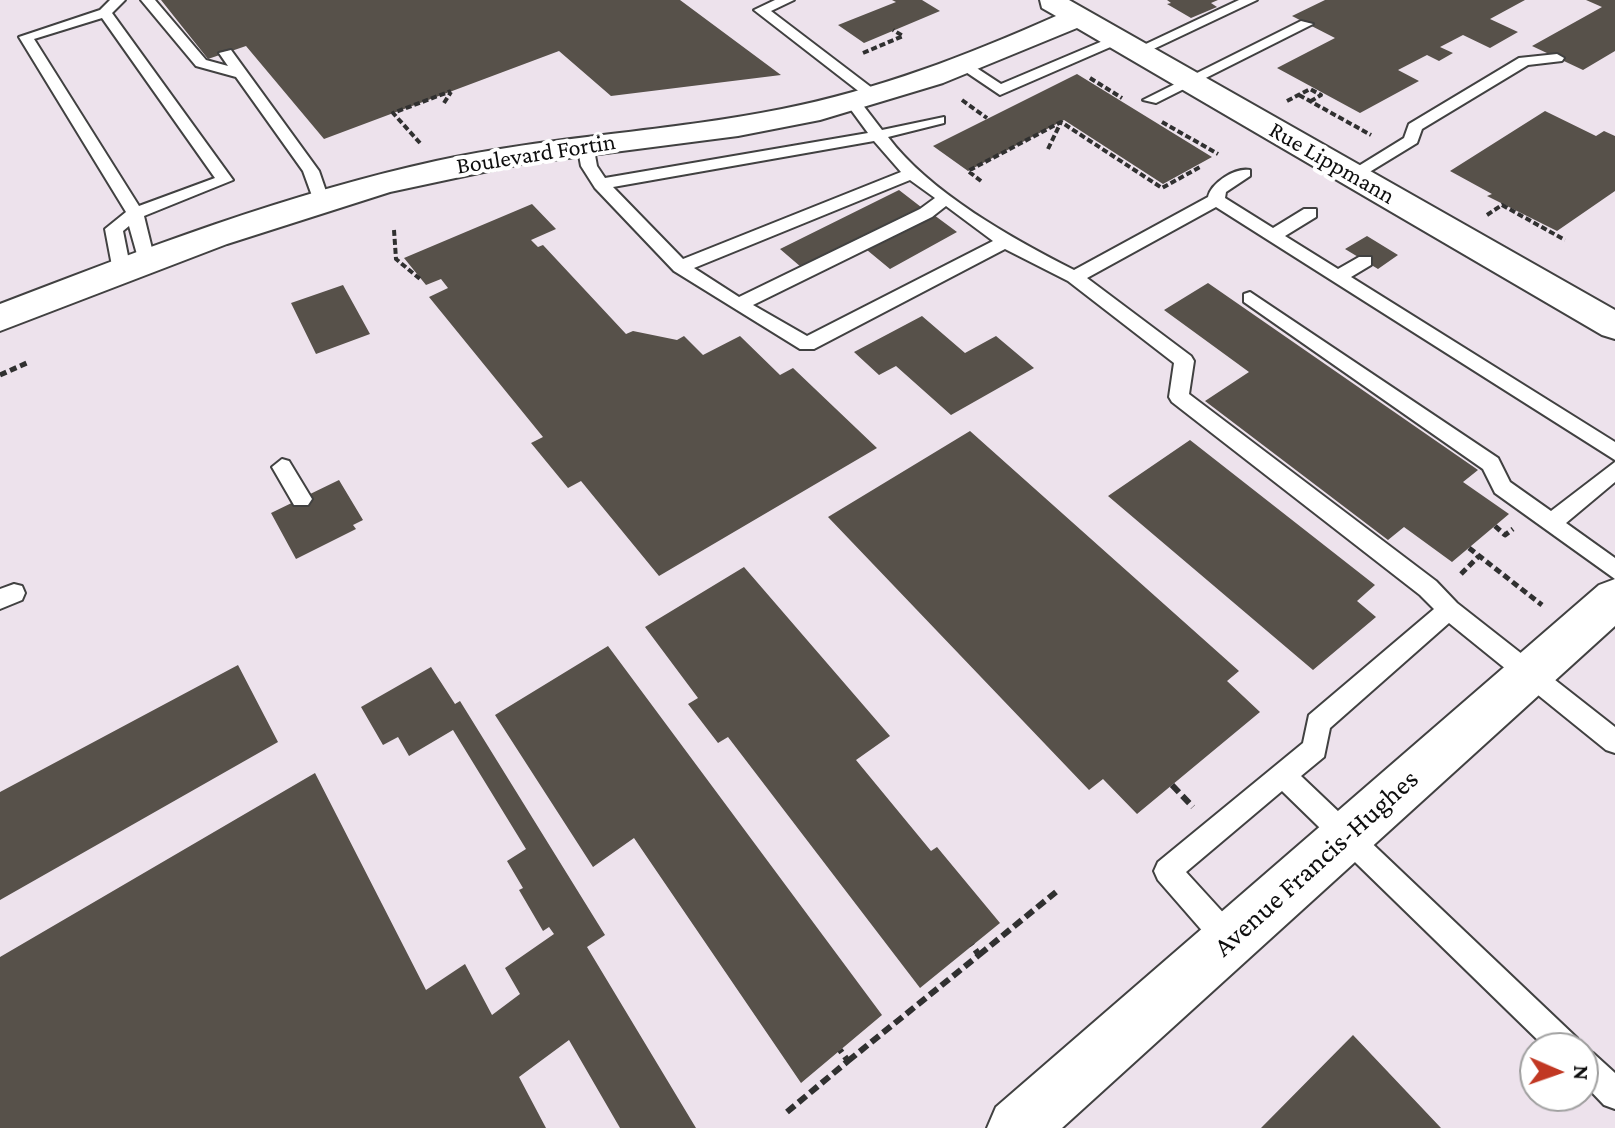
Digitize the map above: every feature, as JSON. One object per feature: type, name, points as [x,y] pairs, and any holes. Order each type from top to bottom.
[{"type":"street","name":"Rue Lippmann","points":[[1049,0],[1615,326]]},
{"type":"street","name":"Boulevard Fortin","points":[[0,318],[134,266],[321,200],[436,170],[585,144],[749,125],[864,100],[964,66],[1078,17]]},
{"type":"street","name":"Avenue Francis-Hughes","points":[[1017,1128],[1615,598]]},
{"type":"lane","points":[[118,0],[105,13],[26,37],[135,213],[134,266]]},
{"type":"lane","points":[[148,0],[201,63],[242,74]]},
{"type":"lane","points":[[787,0],[761,10],[864,100],[880,136],[912,173],[1005,242],[1074,277],[1184,361],[1179,397],[1428,588],[1449,610],[1615,742]]},
{"type":"lane","points":[[964,66],[1000,90],[1250,0]]},
{"type":"lane","points":[[105,13],[225,180],[135,213],[114,229],[134,266]]},
{"type":"lane","points":[[1151,100],[1306,24]]},
{"type":"lane","points":[[226,53],[311,171],[321,200]]},
{"type":"lane","points":[[1352,175],[1411,140],[1415,127],[1499,75],[1524,61],[1557,58]]},
{"type":"lane","points":[[601,184],[880,136],[939,120]]},
{"type":"lane","points":[[585,144],[589,166],[601,184],[680,267],[738,305],[807,344],[1005,242]]},
{"type":"lane","points":[[680,267],[912,173]]},
{"type":"lane","points":[[1216,200],[1218,190],[1244,173]]},
{"type":"lane","points":[[738,305],[926,213],[946,198]]},
{"type":"lane","points":[[1216,200],[1615,452]]},
{"type":"lane","points":[[1074,277],[1216,200]]},
{"type":"lane","points":[[1272,236],[1310,213]]},
{"type":"lane","points":[[1338,277],[1365,261]]},
{"type":"lane","points":[[1250,298],[1491,464],[1502,487],[1615,570]]},
{"type":"lane","points":[[282,467],[301,499]]},
{"type":"lane","points":[[1551,523],[1615,470]]},
{"type":"lane","points":[[1229,940],[1167,871],[1315,749],[1318,723],[1449,610]]},
{"type":"lane","points":[[1283,775],[1550,1032]]},
{"type":"lane","points":[[1599,1078],[1615,1094]]},
{"type":"path","points":[[873,49],[903,36],[893,30]]},
{"type":"path","points":[[1275,107],[1310,89],[1321,95],[1310,101]]},
{"type":"path","points":[[429,153],[393,113],[451,91],[444,103]]},
{"type":"path","points":[[1299,95],[1383,141]]},
{"type":"path","points":[[958,97],[987,118]]},
{"type":"path","points":[[958,110],[977,102]]},
{"type":"path","points":[[1048,149],[1061,122]]},
{"type":"path","points":[[1061,122],[1162,188],[1207,163]]},
{"type":"path","points":[[981,181],[968,171],[1061,122]]},
{"type":"path","points":[[1502,205],[1565,240]]},
{"type":"path","points":[[394,230],[396,259],[420,279]]},
{"type":"path","points":[[0,375],[29,362]]},
{"type":"path","points":[[1469,548],[1542,605]]},
{"type":"path","points":[[1462,569],[1479,556]]},
{"type":"path","points":[[787,1112],[1056,892]]},
{"type":"path","points":[[972,945],[979,955]]},
{"type":"path","points":[[840,1050],[848,1061]]},
{"type":"shaded area","points":[[0,0],[1615,0],[1615,1128],[0,1128]]},
{"type":"building","points":[[161,0],[680,0],[781,75],[611,96],[559,51],[324,139],[246,46],[208,59]]},
{"type":"building","points":[[892,0],[922,0],[940,11],[864,43],[838,25],[896,2]]},
{"type":"building","points":[[1167,0],[1218,0],[1211,3],[1217,7],[1191,18],[1167,4],[1171,3]]},
{"type":"building","points":[[1325,0],[1525,0],[1490,19],[1518,32],[1490,48],[1463,35],[1440,47],[1453,53],[1439,61],[1427,55],[1398,70],[1419,81],[1360,113],[1277,68],[1335,38],[1292,16]]},
{"type":"building","points":[[1586,0],[1615,0],[1615,51],[1583,70],[1532,46],[1602,7]]},
{"type":"building","points":[[1077,74],[1212,157],[1163,184],[1064,120],[968,171],[933,146]]},
{"type":"building","points":[[1545,111],[1596,136],[1604,131],[1615,136],[1615,191],[1557,231],[1487,196],[1492,194],[1450,171]]},
{"type":"building","points":[[899,190],[921,207],[801,267],[780,249]]},
{"type":"building","points":[[532,204],[556,229],[531,240],[538,247],[543,245],[626,334],[633,331],[677,340],[684,336],[703,355],[740,336],[780,375],[793,368],[877,448],[659,576],[581,481],[568,488],[531,443],[543,437],[429,297],[448,288],[441,279],[426,285],[404,258]]},
{"type":"building","points":[[934,215],[957,232],[890,269],[867,250]]},
{"type":"building","points":[[1367,236],[1398,255],[1378,269],[1345,249]]},
{"type":"building","points":[[1208,283],[1478,470],[1463,482],[1509,514],[1452,562],[1404,527],[1388,540],[1205,401],[1249,372],[1164,310]]},
{"type":"building","points":[[343,285],[370,334],[316,354],[291,303]]},
{"type":"building","points":[[922,316],[965,353],[996,336],[1034,368],[951,415],[896,366],[879,375],[854,352]]},
{"type":"building","points":[[970,431],[1239,671],[1227,681],[1260,712],[1137,814],[1103,779],[1089,790],[828,517]]},
{"type":"building","points":[[1190,440],[1375,585],[1357,601],[1376,617],[1313,670],[1108,496]]},
{"type":"building","points":[[339,480],[363,520],[353,525],[356,529],[296,559],[271,513]]},
{"type":"building","points":[[744,567],[890,736],[856,760],[931,851],[937,847],[1000,923],[920,988],[728,737],[718,743],[688,704],[698,698],[645,627]]},
{"type":"building","points":[[608,646],[882,1015],[801,1083],[634,838],[593,867],[495,715]]},
{"type":"building","points":[[238,665],[278,742],[0,900],[0,792]]},
{"type":"building","points":[[431,667],[455,704],[460,701],[605,935],[587,947],[696,1128],[620,1128],[569,1040],[519,1077],[546,1128],[0,1128],[0,957],[315,773],[426,990],[465,964],[492,1015],[520,994],[505,968],[554,934],[549,927],[543,931],[519,890],[523,888],[507,861],[526,849],[453,730],[409,756],[398,737],[383,745],[361,707]]},
{"type":"building","points":[[1353,1035],[1441,1128],[1261,1128]]}]
